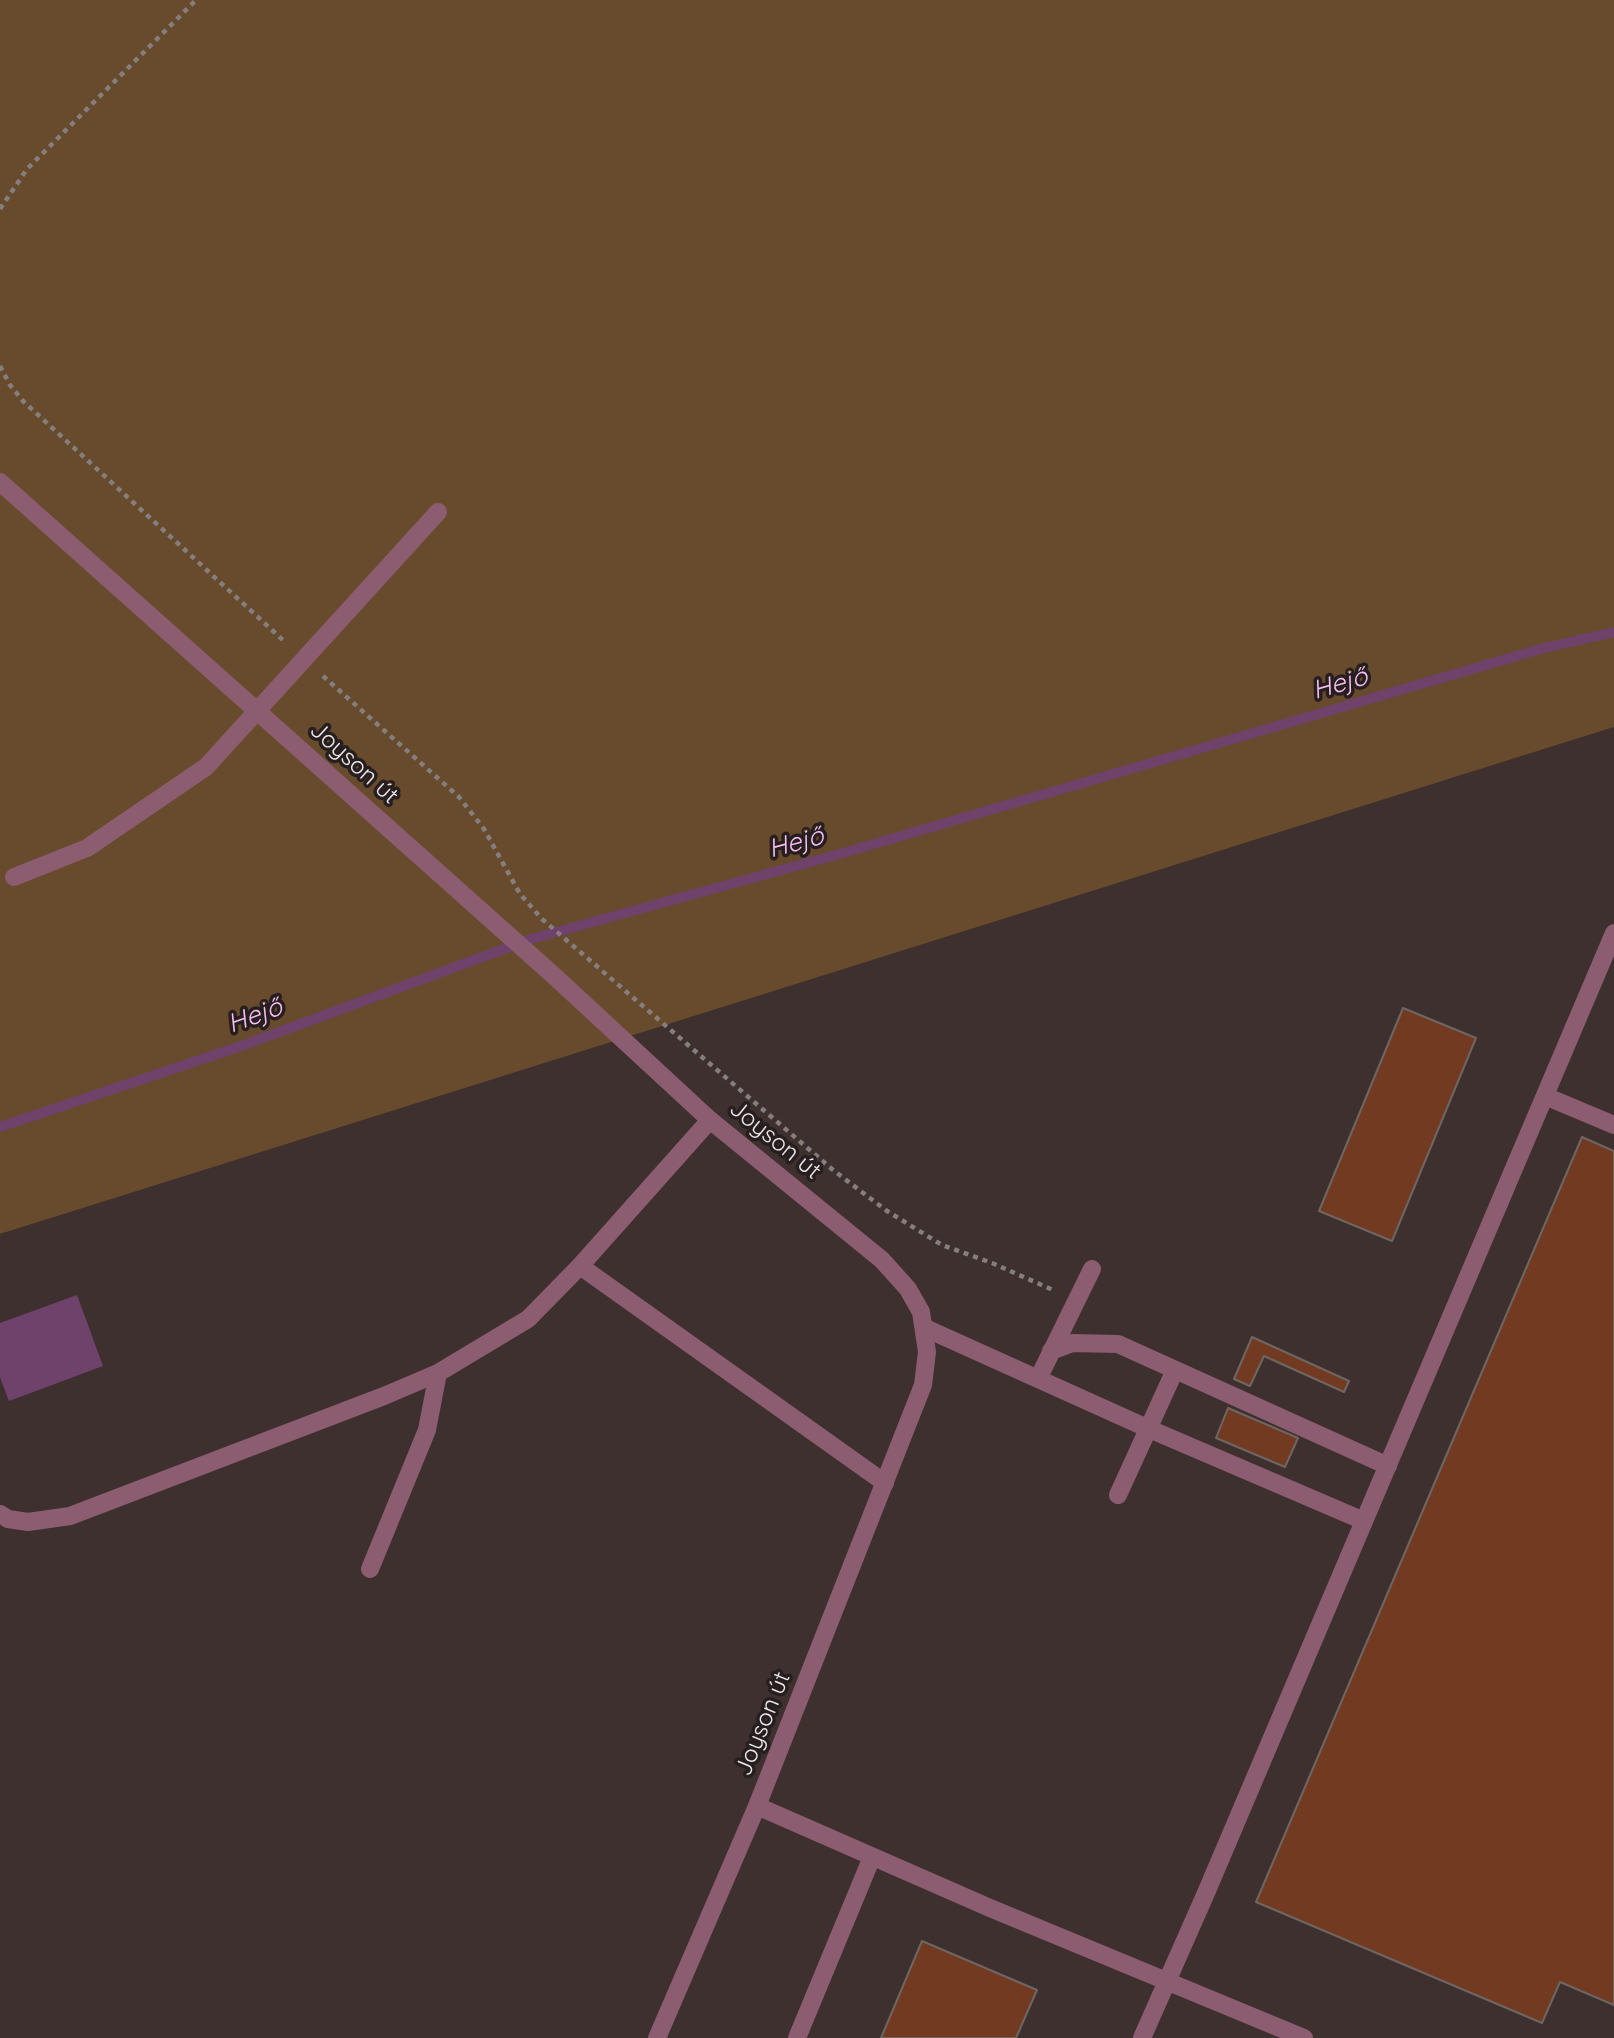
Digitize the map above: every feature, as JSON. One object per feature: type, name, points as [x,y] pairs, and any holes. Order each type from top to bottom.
[{"type":"street","name":"Joyson út","points":[[0,475],[6,486],[259,710],[710,1120],[883,1260],[916,1300],[925,1328],[927,1362],[923,1385],[757,1806],[657,2038]]},
{"type":"street","points":[[14,877],[87,848],[206,767],[438,512]]},
{"type":"street","points":[[1142,2038],[1169,1981],[1614,933]]},
{"type":"street","points":[[1545,1096],[1614,1125]]},
{"type":"street","points":[[0,1514],[8,1519],[28,1522],[70,1516],[438,1373],[528,1319],[580,1266],[710,1120]]},
{"type":"street","points":[[580,1266],[885,1483]]},
{"type":"street","points":[[1038,1379],[1092,1269]]},
{"type":"street","points":[[925,1328],[1147,1428],[1364,1521]]},
{"type":"street","points":[[1051,1351],[1072,1343],[1118,1344],[1388,1466]]},
{"type":"street","points":[[1118,1496],[1175,1370]]},
{"type":"street","points":[[370,1569],[427,1430],[438,1373]]},
{"type":"street","points":[[757,1806],[1304,2038]]},
{"type":"street","points":[[797,2038],[872,1857]]},
{"type":"path","points":[[0,209],[2,200],[27,169],[196,0]]},
{"type":"path","points":[[0,366],[23,401],[303,659],[459,797],[484,829],[520,894],[542,919],[597,967],[834,1170],[887,1211],[942,1245],[992,1263],[1077,1301]]},
{"type":"shaded area","points":[[0,0],[1614,0],[1614,727],[0,1234]]},
{"type":"shaded area","points":[[1614,727],[1614,2038],[0,2038],[0,1234]]},
{"type":"shaded area","points":[[77,1295],[103,1366],[9,1401],[0,1377],[0,1323]]},
{"type":"building","points":[[1403,1008],[1476,1038],[1392,1241],[1319,1211]]},
{"type":"building","points":[[1582,1137],[1614,1151],[1614,2005],[1560,1982],[1542,2023],[1256,1902]]},
{"type":"building","points":[[1252,1337],[1349,1381],[1344,1392],[1264,1356],[1250,1386],[1234,1379]]},
{"type":"building","points":[[1228,1408],[1298,1438],[1285,1467],[1216,1438]]},
{"type":"building","points":[[922,1941],[1037,1990],[1016,2038],[881,2038]]},
{"type":"waterway","name":"Hejő","points":[[0,1127],[244,1045],[531,939],[843,853],[1544,648],[1614,632]]}]
